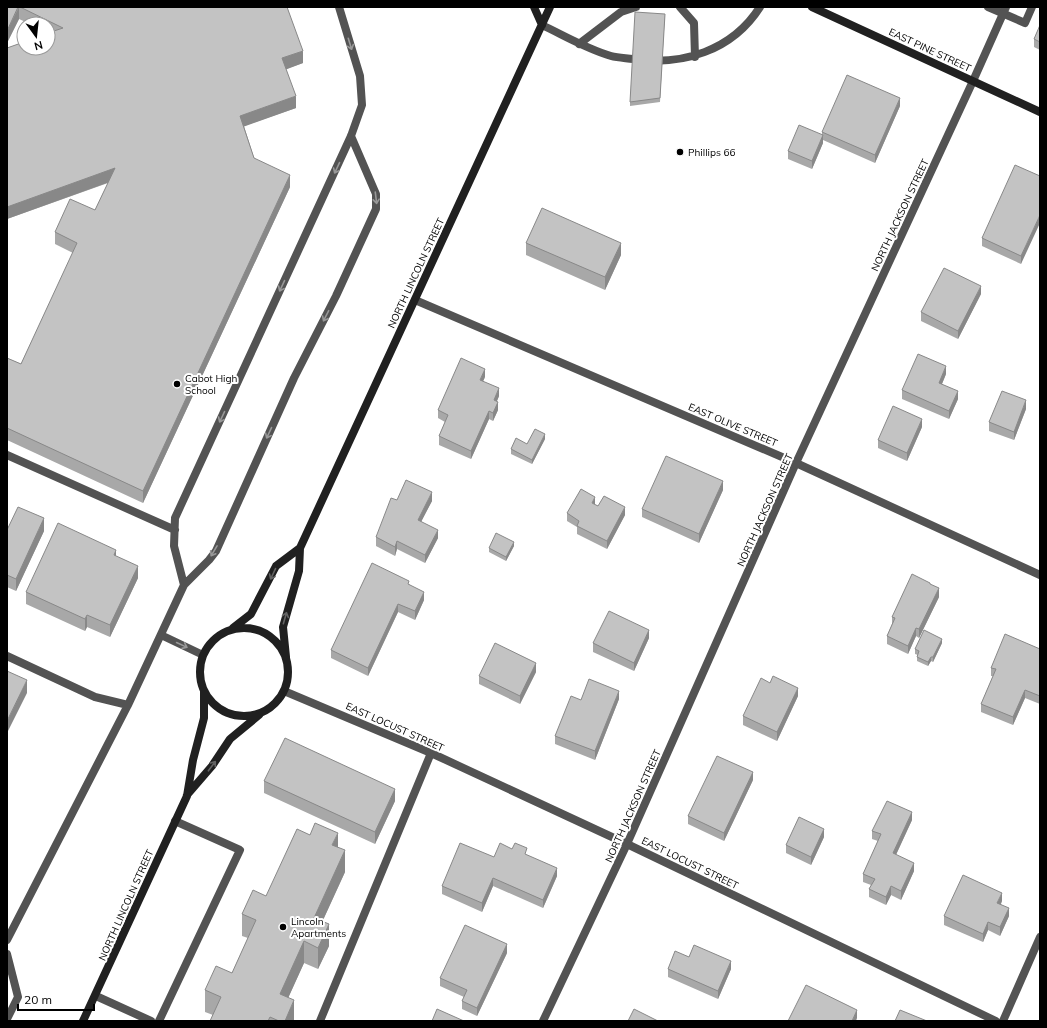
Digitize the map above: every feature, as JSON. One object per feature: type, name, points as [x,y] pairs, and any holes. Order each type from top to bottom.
[{"type":"street","points":[[184,585],[174,546],[175,518],[351,136],[362,105],[360,76],[339,7]]},
{"type":"street","points":[[534,7],[542,25],[579,44],[613,57],[654,62],[695,57],[729,40],[753,18],[760,7]]},
{"type":"street","name":"NORTH LINCOLN STREET","points":[[83,1021],[96,996],[187,796],[212,766],[230,739],[274,704],[284,690],[288,668],[283,627],[299,571],[300,548],[550,7]]},
{"type":"street","points":[[579,44],[621,12],[636,7]]},
{"type":"street","points":[[680,7],[694,23],[695,57]]},
{"type":"street","name":"EAST PINE STREET","points":[[812,7],[1040,112]]},
{"type":"street","points":[[988,7],[1004,10],[1025,23],[1032,7]]},
{"type":"street","name":"NORTH JACKSON STREET","points":[[543,1021],[627,844],[796,463],[1004,10]]},
{"type":"street","points":[[7,940],[128,705],[184,585],[216,550],[294,378],[336,296],[376,209],[376,194],[351,136]]},
{"type":"street","name":"EAST OLIVE STREET","points":[[415,300],[796,463],[1040,575]]},
{"type":"street","points":[[7,455],[175,530]]},
{"type":"street","name":"NORTH LINCOLN STREET","points":[[187,796],[193,760],[204,718],[204,692],[199,670],[203,655],[212,641],[230,630],[251,614],[276,566],[300,548]]},
{"type":"street","name":"NORTH LINCOLN STREET","points":[[230,630],[241,628],[263,632],[273,638],[286,657]]},
{"type":"street","points":[[161,635],[203,655]]},
{"type":"street","points":[[7,656],[95,697],[128,705]]},
{"type":"street","name":"EAST LOCUST STREET","points":[[284,690],[431,753],[627,844],[996,1021]]},
{"type":"street","name":"NORTH LINCOLN STREET","points":[[204,692],[217,708],[227,713],[237,716],[260,714]]},
{"type":"street","points":[[320,1021],[431,753]]},
{"type":"street","points":[[159,1021],[240,850],[175,821]]},
{"type":"street","points":[[1003,1021],[1040,937]]},
{"type":"street","points":[[7,954],[18,997],[7,1019]]},
{"type":"street","points":[[96,996],[151,1021]]},
{"type":"building","points":[[7,7],[18,7],[7,31]]},
{"type":"building","points":[[20,7],[287,7],[303,51],[282,58],[296,96],[240,116],[254,158],[290,175],[143,491],[7,428],[7,358],[21,364],[77,243],[55,232],[70,199],[95,210],[115,168],[7,207],[7,48],[16,45],[16,56],[56,56],[56,30],[63,28],[56,25],[56,16],[38,16]]},
{"type":"building","points":[[635,12],[665,14],[660,98],[630,102]]},
{"type":"building","points":[[1040,25],[1040,42],[1034,39]]},
{"type":"building","points":[[847,75],[900,98],[875,155],[822,132]]},
{"type":"building","points":[[799,125],[823,135],[812,161],[788,151]]},
{"type":"building","points":[[1015,165],[1040,176],[1040,215],[1021,256],[982,238]]},
{"type":"building","points":[[542,208],[621,243],[605,277],[526,243]]},
{"type":"building","points":[[944,268],[981,286],[958,331],[921,312]]},
{"type":"building","points":[[918,354],[946,366],[939,383],[958,391],[949,411],[902,390]]},
{"type":"building","points":[[461,358],[485,369],[480,380],[499,388],[494,400],[498,402],[493,413],[489,411],[471,451],[439,436],[448,415],[438,410]]},
{"type":"building","points":[[1002,391],[1026,400],[1014,432],[989,422]]},
{"type":"building","points":[[893,406],[922,419],[907,453],[878,440]]},
{"type":"building","points":[[535,429],[545,434],[532,460],[511,449],[516,438],[527,444]]},
{"type":"building","points":[[666,456],[723,481],[699,534],[642,509]]},
{"type":"building","points":[[406,480],[432,492],[418,520],[438,530],[425,555],[397,541],[395,547],[376,537],[391,498],[397,500]]},
{"type":"building","points":[[581,489],[595,497],[592,503],[598,506],[604,496],[625,507],[607,541],[577,526],[579,521],[567,513]]},
{"type":"building","points":[[18,507],[44,518],[16,579],[7,575],[7,530]]},
{"type":"building","points":[[58,523],[116,550],[114,555],[138,566],[110,625],[87,615],[85,619],[26,592]]},
{"type":"building","points":[[496,533],[514,542],[506,557],[489,548]]},
{"type":"building","points":[[372,563],[409,581],[408,584],[424,592],[415,611],[398,604],[368,668],[331,650]]},
{"type":"building","points":[[912,574],[939,588],[919,629],[916,628],[908,646],[887,636],[895,618],[892,617]]},
{"type":"building","points":[[609,611],[649,630],[634,663],[593,643]]},
{"type":"building","points":[[924,630],[942,639],[933,657],[931,657],[928,662],[917,657],[919,651],[915,649]]},
{"type":"building","points":[[1005,634],[1040,649],[1040,696],[1025,690],[1013,717],[981,704],[996,669],[991,668]]},
{"type":"building","points":[[495,643],[536,663],[520,696],[479,676]]},
{"type":"building","points":[[7,671],[27,680],[7,721]]},
{"type":"building","points":[[773,676],[798,688],[777,732],[743,716],[761,678],[770,683]]},
{"type":"building","points":[[589,679],[619,691],[595,751],[555,736],[571,696],[581,700]]},
{"type":"building","points":[[285,738],[395,789],[375,832],[264,781]]},
{"type":"building","points":[[717,756],[753,772],[724,833],[688,816]]},
{"type":"building","points":[[887,801],[912,812],[893,853],[914,863],[901,891],[891,886],[886,897],[869,889],[875,879],[863,874],[881,834],[872,831]]},
{"type":"building","points":[[799,817],[824,829],[811,857],[786,845]]},
{"type":"building","name":"Lincoln Apartments","points":[[315,823],[338,833],[332,845],[345,850],[314,918],[329,924],[318,948],[304,941],[280,994],[294,1000],[285,1021],[279,1021],[270,1017],[268,1021],[210,1021],[221,997],[205,990],[216,966],[232,973],[256,920],[242,914],[253,890],[266,896],[297,829],[310,835]]},
{"type":"building","points":[[460,843],[494,857],[500,843],[512,849],[515,843],[527,848],[525,854],[557,868],[543,900],[493,878],[482,903],[442,886]]},
{"type":"building","points":[[963,875],[1002,893],[997,903],[1009,908],[1000,927],[988,922],[983,934],[944,916]]},
{"type":"building","points":[[465,925],[507,944],[477,1008],[462,1001],[467,990],[440,978]]},
{"type":"building","points":[[694,945],[731,961],[718,991],[668,969],[675,951],[689,957]]},
{"type":"building","points":[[806,985],[857,1010],[852,1021],[788,1021]]},
{"type":"building","points":[[437,1009],[464,1021],[432,1021]]},
{"type":"building","points":[[634,1009],[658,1021],[628,1021]]},
{"type":"building","points":[[900,1010],[927,1021],[895,1021]]},
{"type":"place","name":"Phillips 66","points":[[680,152]]},
{"type":"place","name":"Cabot High School","points":[[177,384]]},
{"type":"place","name":"Lincoln Apartments","points":[[283,927]]}]
